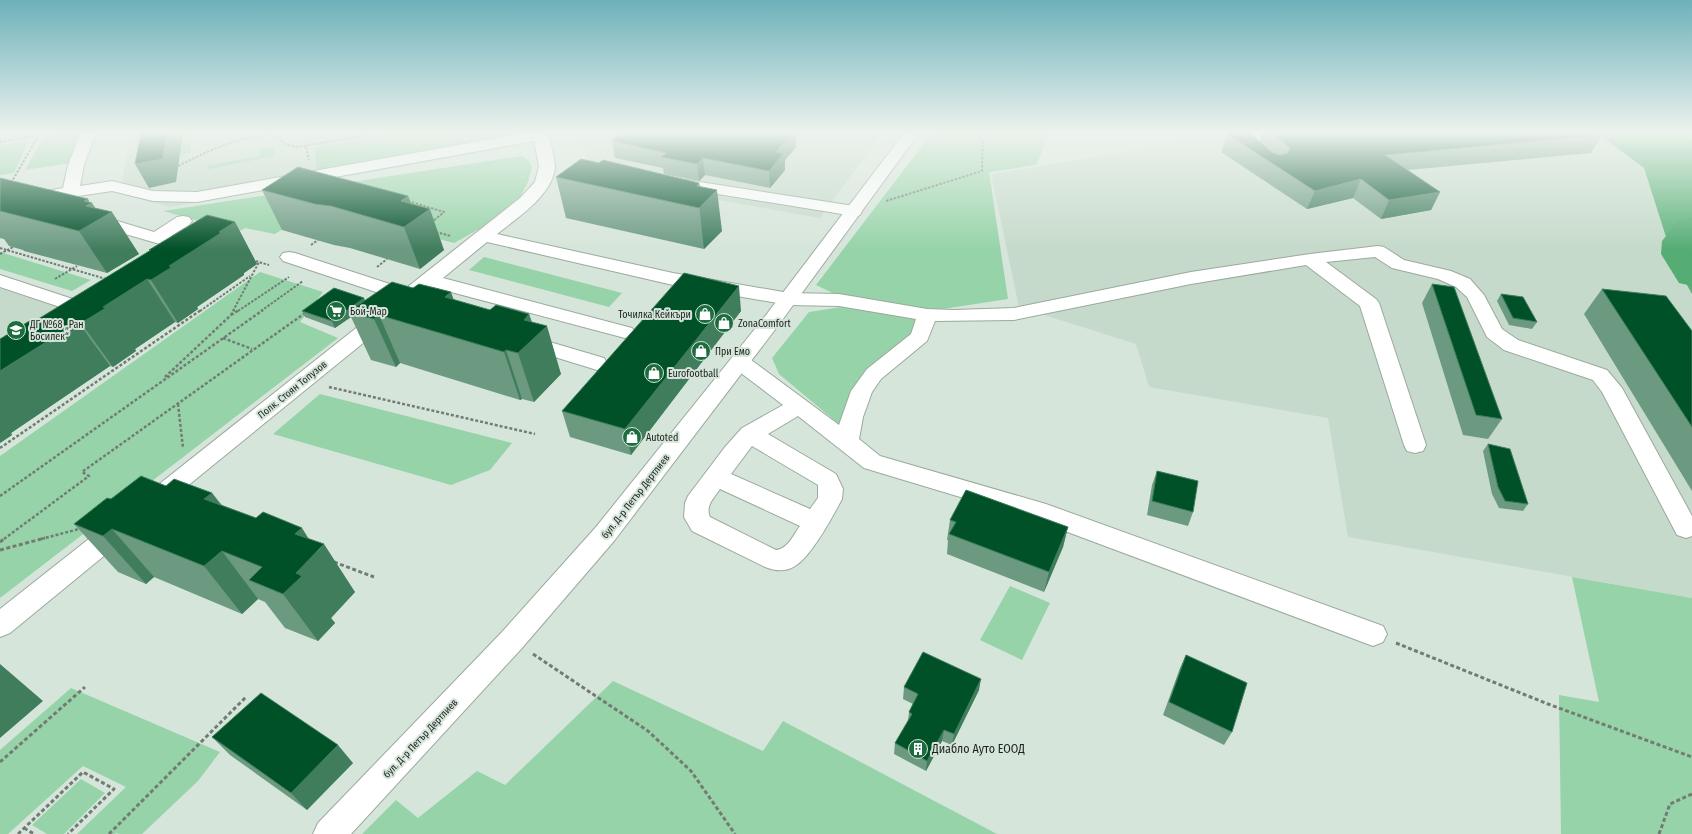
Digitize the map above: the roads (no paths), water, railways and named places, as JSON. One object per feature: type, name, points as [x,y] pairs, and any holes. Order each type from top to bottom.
[{"type":"street","points":[[70,196],[75,172]]},
{"type":"street","points":[[0,205],[70,196],[112,186],[153,196],[197,197],[334,172]]},
{"type":"street","name":"Полк. Стоян Топузов","points":[[0,625],[303,381],[409,303],[427,280],[526,202],[543,183],[546,172]]},
{"type":"street","name":"бул. Д-р Петър Дертлиев","points":[[329,834],[512,640],[605,534],[789,299],[883,172]]},
{"type":"street","points":[[668,181],[699,188],[854,211]]},
{"type":"street","points":[[156,238],[183,221]]},
{"type":"street","points":[[114,225],[184,246],[164,259]]},
{"type":"street","points":[[478,239],[673,279],[789,299],[839,300],[926,315],[954,316],[1014,314],[1191,278],[1310,259],[1378,251],[1398,264],[1444,275],[1463,283],[1475,295],[1494,333],[1511,344],[1600,376],[1611,388],[1686,528]]},
{"type":"street","points":[[289,257],[409,303]]},
{"type":"street","points":[[1310,259],[1369,303],[1415,445]]},
{"type":"street","points":[[427,280],[625,332]]},
{"type":"street","points":[[0,281],[95,298],[65,321]]},
{"type":"street","points":[[847,442],[852,417],[862,390],[874,374],[920,337],[926,315]]},
{"type":"street","points":[[505,335],[597,363]]},
{"type":"street","points":[[740,362],[872,462],[1037,511],[1373,634]]},
{"type":"street","points":[[750,434],[828,480],[831,489],[830,499],[797,550],[786,559],[774,560],[701,524],[696,517],[697,503],[733,453],[750,434],[799,406]]},
{"type":"street","points":[[716,477],[815,522]]},
{"type":"waterway","points":[[1692,228],[1680,241],[1679,254],[1692,275]]},
{"type":"place","name":"Бой-Мар","points":[[336,311]]},
{"type":"place","name":"Точилка Кейкъри","points":[[705,314]]},
{"type":"place","name":"ZonaComfort","points":[[724,323]]},
{"type":"place","name":"ДГ №68 „Ран Босилек“","points":[[16,330]]},
{"type":"place","name":"При Емо","points":[[701,351]]},
{"type":"place","name":"Eurofootball","points":[[654,373]]},
{"type":"place","name":"Autoted","points":[[632,437]]},
{"type":"place","name":"Диабло Ауто ЕООД","points":[[918,749]]}]
